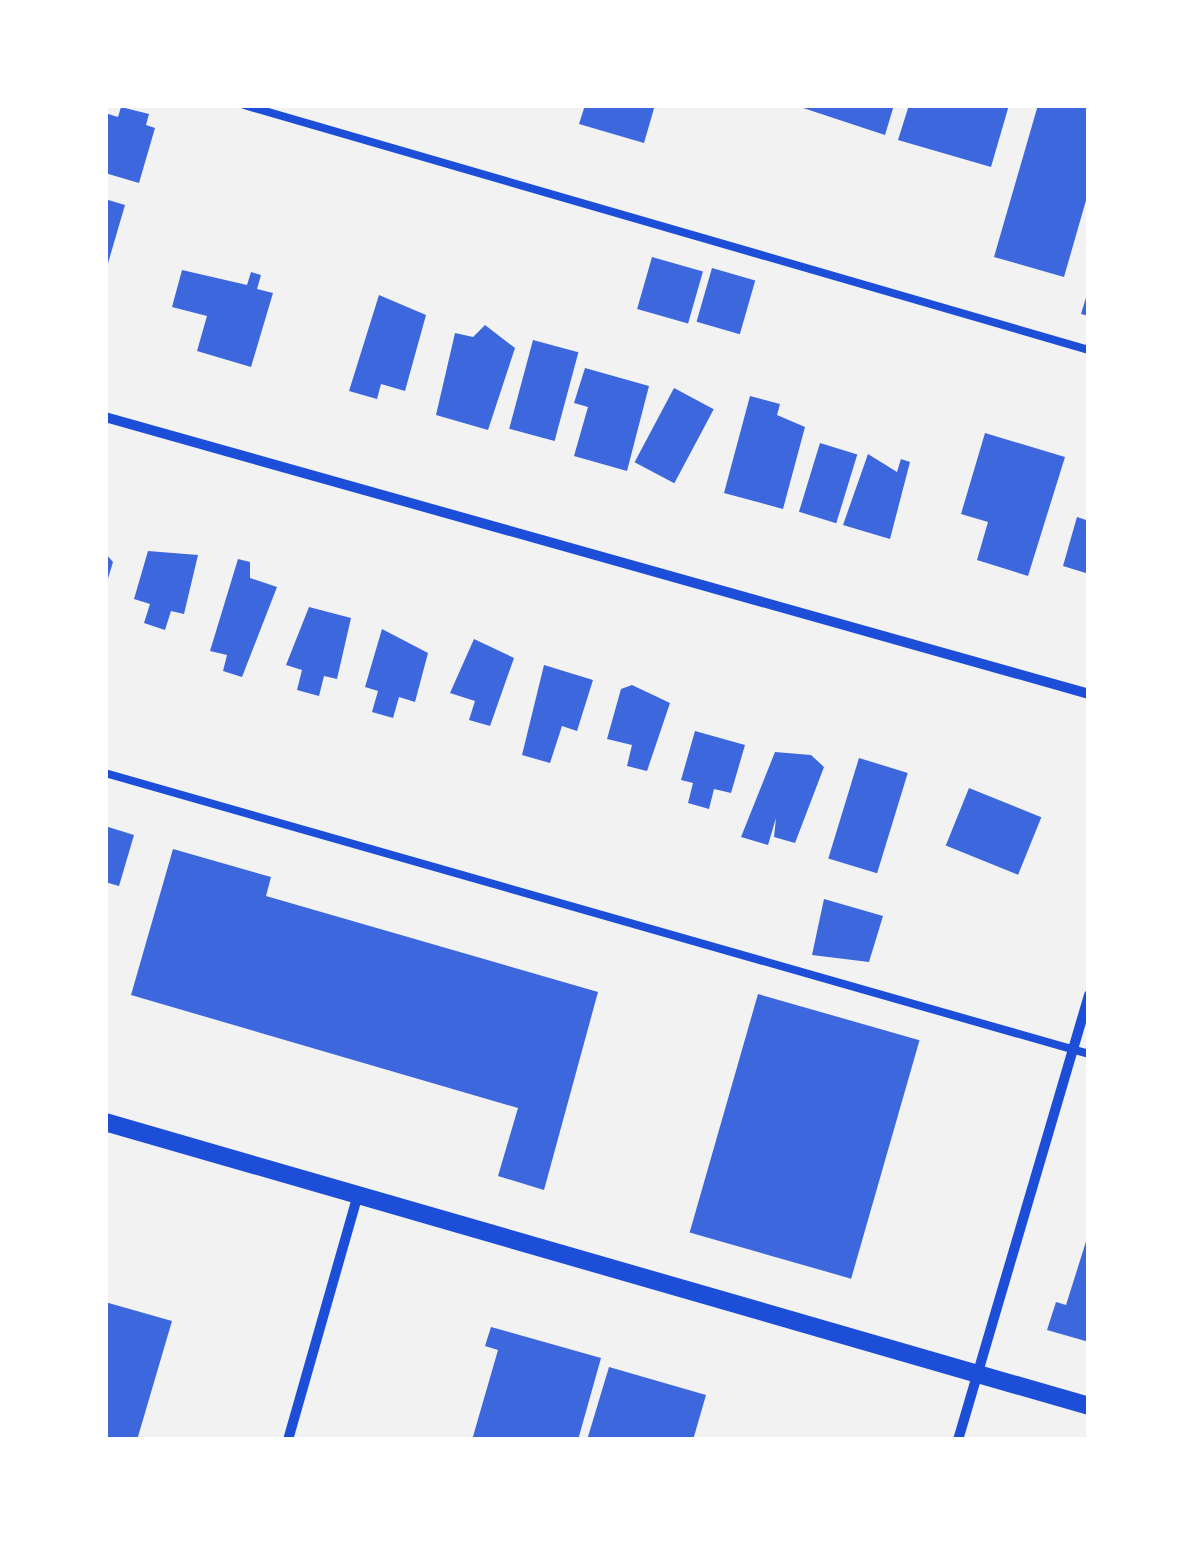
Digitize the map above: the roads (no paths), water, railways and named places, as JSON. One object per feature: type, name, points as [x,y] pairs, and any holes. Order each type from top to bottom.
[{"type":"street","points":[[105,416],[1089,694]]},
{"type":"street","points":[[958,1440],[1089,995]]},
{"type":"street","points":[[105,1122],[1089,1406]]},
{"type":"street","points":[[288,1440],[358,1195]]},
{"type":"lane","points":[[244,105],[1089,350]]},
{"type":"lane","points":[[105,774],[1089,1054]]}]
